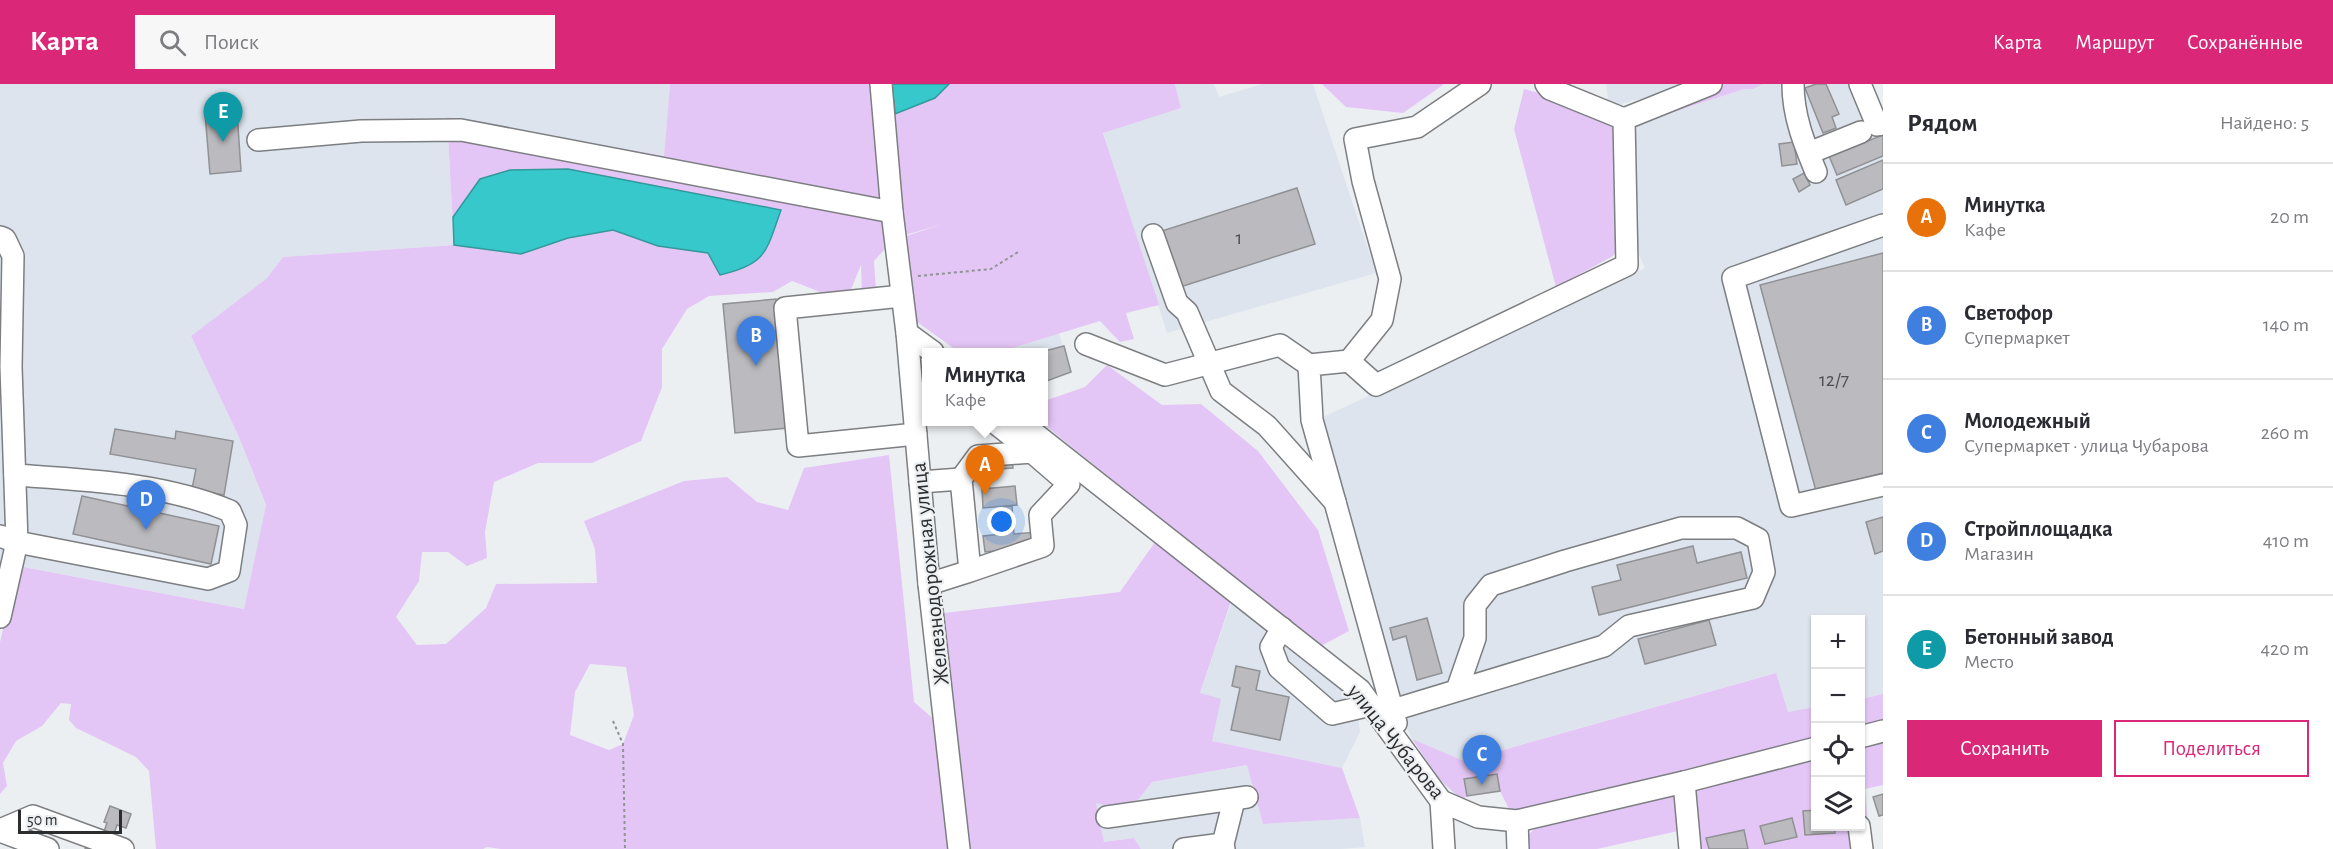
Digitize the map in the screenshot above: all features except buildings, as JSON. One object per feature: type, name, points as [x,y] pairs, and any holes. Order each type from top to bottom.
[{"type":"street","name":"Железнодорожная улица","points":[[880,84],[892,212],[907,333],[919,375],[916,434],[920,482],[929,584],[959,849]]},
{"type":"street","points":[[1348,362],[1382,320],[1390,279],[1363,181],[1355,139],[1418,127],[1480,84]]},
{"type":"street","points":[[1542,86],[1624,118],[1711,84]]},
{"type":"street","points":[[1793,84],[1793,105],[1813,162],[1861,132]]},
{"type":"street","points":[[1860,84],[1877,124],[1883,124]]},
{"type":"street","points":[[1086,344],[1165,375],[1280,345],[1309,365],[1348,362],[1376,384],[1627,265],[1624,118]]},
{"type":"street","points":[[258,140],[361,131],[460,130],[892,212]]},
{"type":"street","points":[[1883,225],[1733,278],[1791,506],[1883,485]]},
{"type":"street","points":[[1153,235],[1177,303],[1187,312],[1221,391],[1267,426],[1335,502]]},
{"type":"street","points":[[0,237],[5,239],[13,256],[11,366],[15,476],[0,617]]},
{"type":"street","points":[[901,287],[784,308],[798,446],[916,434]]},
{"type":"street","points":[[907,333],[928,348]]},
{"type":"street","points":[[1309,365],[1312,420],[1403,750]]},
{"type":"street","points":[[929,584],[1043,546],[1040,514],[1069,484],[1039,447],[1001,426]]},
{"type":"street","name":"улица Чубарова","points":[[1023,426],[1039,447],[1282,628],[1365,697],[1441,801],[1478,817],[1517,821],[1684,782],[1811,749]]},
{"type":"street","points":[[970,571],[961,479],[978,456],[1039,447]]},
{"type":"street","points":[[9,539],[208,579],[229,571],[236,525],[230,511],[201,499],[105,481],[15,476]]},
{"type":"street","points":[[920,482],[961,479]]},
{"type":"street","points":[[1393,710],[1604,646],[1629,626],[1753,598],[1764,572],[1758,539],[1737,528],[1681,528],[1491,585],[1475,605],[1475,638],[1457,690]]},
{"type":"street","points":[[1282,628],[1271,647],[1280,668],[1332,714],[1365,697],[1380,663]]},
{"type":"street","points":[[1865,735],[1883,731]]},
{"type":"street","points":[[1684,782],[1690,849]]},
{"type":"street","points":[[1107,816],[1240,798],[1224,847],[1184,849]]},
{"type":"street","points":[[1441,801],[1444,849]]},
{"type":"street","points":[[0,831],[33,816],[123,849]]},
{"type":"street","points":[[1517,821],[1518,849]]},
{"type":"street","points":[[0,831],[48,849]]},
{"type":"street","points":[[1860,831],[1862,849]]},
{"type":"path","points":[[901,287],[992,269],[1018,252]]},
{"type":"path","points":[[613,721],[623,744],[625,849]]},
{"type":"shaded area","points":[[0,84],[670,84],[664,156],[447,118],[454,245],[283,257],[267,278],[191,336],[238,435],[266,506],[244,609],[3,563],[0,572]]},
{"type":"shaded area","points":[[670,84],[1175,84],[1181,108],[1103,133],[1159,305],[1126,313],[1134,339],[1120,342],[1100,321],[1012,348],[953,348],[917,322],[906,236],[943,224],[895,238],[874,261],[876,291],[862,297],[861,265],[850,292],[833,297],[792,281],[773,292],[709,296],[687,309],[662,349],[662,387],[641,441],[592,463],[538,463],[494,482],[485,532],[487,558],[467,566],[448,552],[422,552],[419,581],[396,617],[417,645],[446,644],[486,608],[496,584],[597,583],[595,549],[584,521],[684,481],[727,477],[757,502],[788,510],[804,468],[889,455],[914,702],[937,722],[953,849],[501,849],[487,847],[483,849],[156,849],[149,771],[136,757],[76,728],[69,720],[71,704],[61,703],[42,726],[16,741],[3,763],[7,786],[0,794],[0,642],[18,566],[244,609],[266,505],[238,435],[191,336],[267,278],[283,257],[454,245],[447,117],[664,156]],"holes":[[[590,664],[626,667],[634,715],[623,744],[609,750],[570,735],[575,692]]]},
{"type":"shaded area","points":[[1175,84],[1214,84],[1219,97],[1262,84],[1313,84],[1376,273],[1167,333],[1103,132],[1181,108]]},
{"type":"shaded area","points":[[1322,84],[1443,85],[1403,113],[1346,107]]},
{"type":"shaded area","points":[[1606,84],[1688,84],[1609,107]]},
{"type":"shaded area","points":[[1721,84],[1763,84],[1630,126]]},
{"type":"shaded area","points":[[1763,84],[1855,84],[1875,138],[1883,135],[1883,694],[1865,698],[1865,615],[1811,615],[1811,708],[1788,712],[1775,673],[1463,761],[1412,739],[1402,718],[1321,418],[1645,268],[1635,246],[1630,126],[1744,89],[1753,89]]},
{"type":"shaded area","points":[[1524,89],[1550,96],[1608,119],[1617,131],[1621,244],[1613,256],[1556,287],[1514,129]]},
{"type":"shaded area","points":[[1059,333],[1071,372],[1048,381],[1048,348],[1012,348]]},
{"type":"shaded area","points":[[1107,365],[1162,405],[1201,404],[1258,451],[1318,530],[1349,631],[1319,647],[1046,426],[1048,426],[1048,400],[1085,387]]},
{"type":"shaded area","points":[[1155,542],[1231,601],[1200,693],[1221,699],[1212,741],[1342,768],[1360,818],[1263,824],[1247,765],[1152,782],[1139,799],[1116,808],[1096,803],[1104,842],[1134,838],[1141,849],[965,849],[942,617],[944,613],[1120,592]]},
{"type":"shaded area","points":[[1235,591],[1360,690],[1358,716],[1360,732],[1342,768],[1212,741],[1200,694]]},
{"type":"shaded area","points":[[1776,673],[1788,712],[1811,708],[1811,741],[1540,808],[1510,811],[1500,791],[1497,774],[1464,779],[1467,796],[1462,800],[1439,779],[1412,739],[1464,761]]},
{"type":"shaded area","points":[[1883,694],[1883,722],[1865,727],[1865,698]]},
{"type":"shaded area","points":[[1883,740],[1883,785],[1865,789],[1865,777],[1865,745]]},
{"type":"shaded area","points":[[1811,755],[1811,831],[1856,831],[1858,849],[1695,849],[1692,795],[1698,785]]},
{"type":"shaded area","points":[[1248,765],[1263,824],[1360,818],[1365,847],[1141,849],[1134,838],[1104,842],[1095,802],[1116,807],[1139,799],[1152,782]]},
{"type":"shaded area","points":[[1865,789],[1870,849],[1866,849],[1864,831]]},
{"type":"shaded area","points":[[1670,793],[1678,798],[1686,849],[1679,849],[1678,831],[1597,849],[1524,849],[1526,839],[1531,832],[1545,822]]},
{"type":"water","points":[[892,84],[949,84],[935,98],[895,114]]},
{"type":"water","points":[[568,169],[781,210],[768,246],[756,261],[736,271],[720,275],[708,253],[658,246],[613,230],[568,238],[521,254],[454,245],[453,217],[480,179],[510,170]]},
{"type":"place","name":"Бетонный завод","points":[[223,142]]},
{"type":"place","name":"Светофор","points":[[756,366]]},
{"type":"place","name":"Минутка","points":[[985,495]]},
{"type":"place","name":"Стройплощадка","points":[[146,530]]},
{"type":"place","name":"Молодежный","points":[[1482,785]]}]
